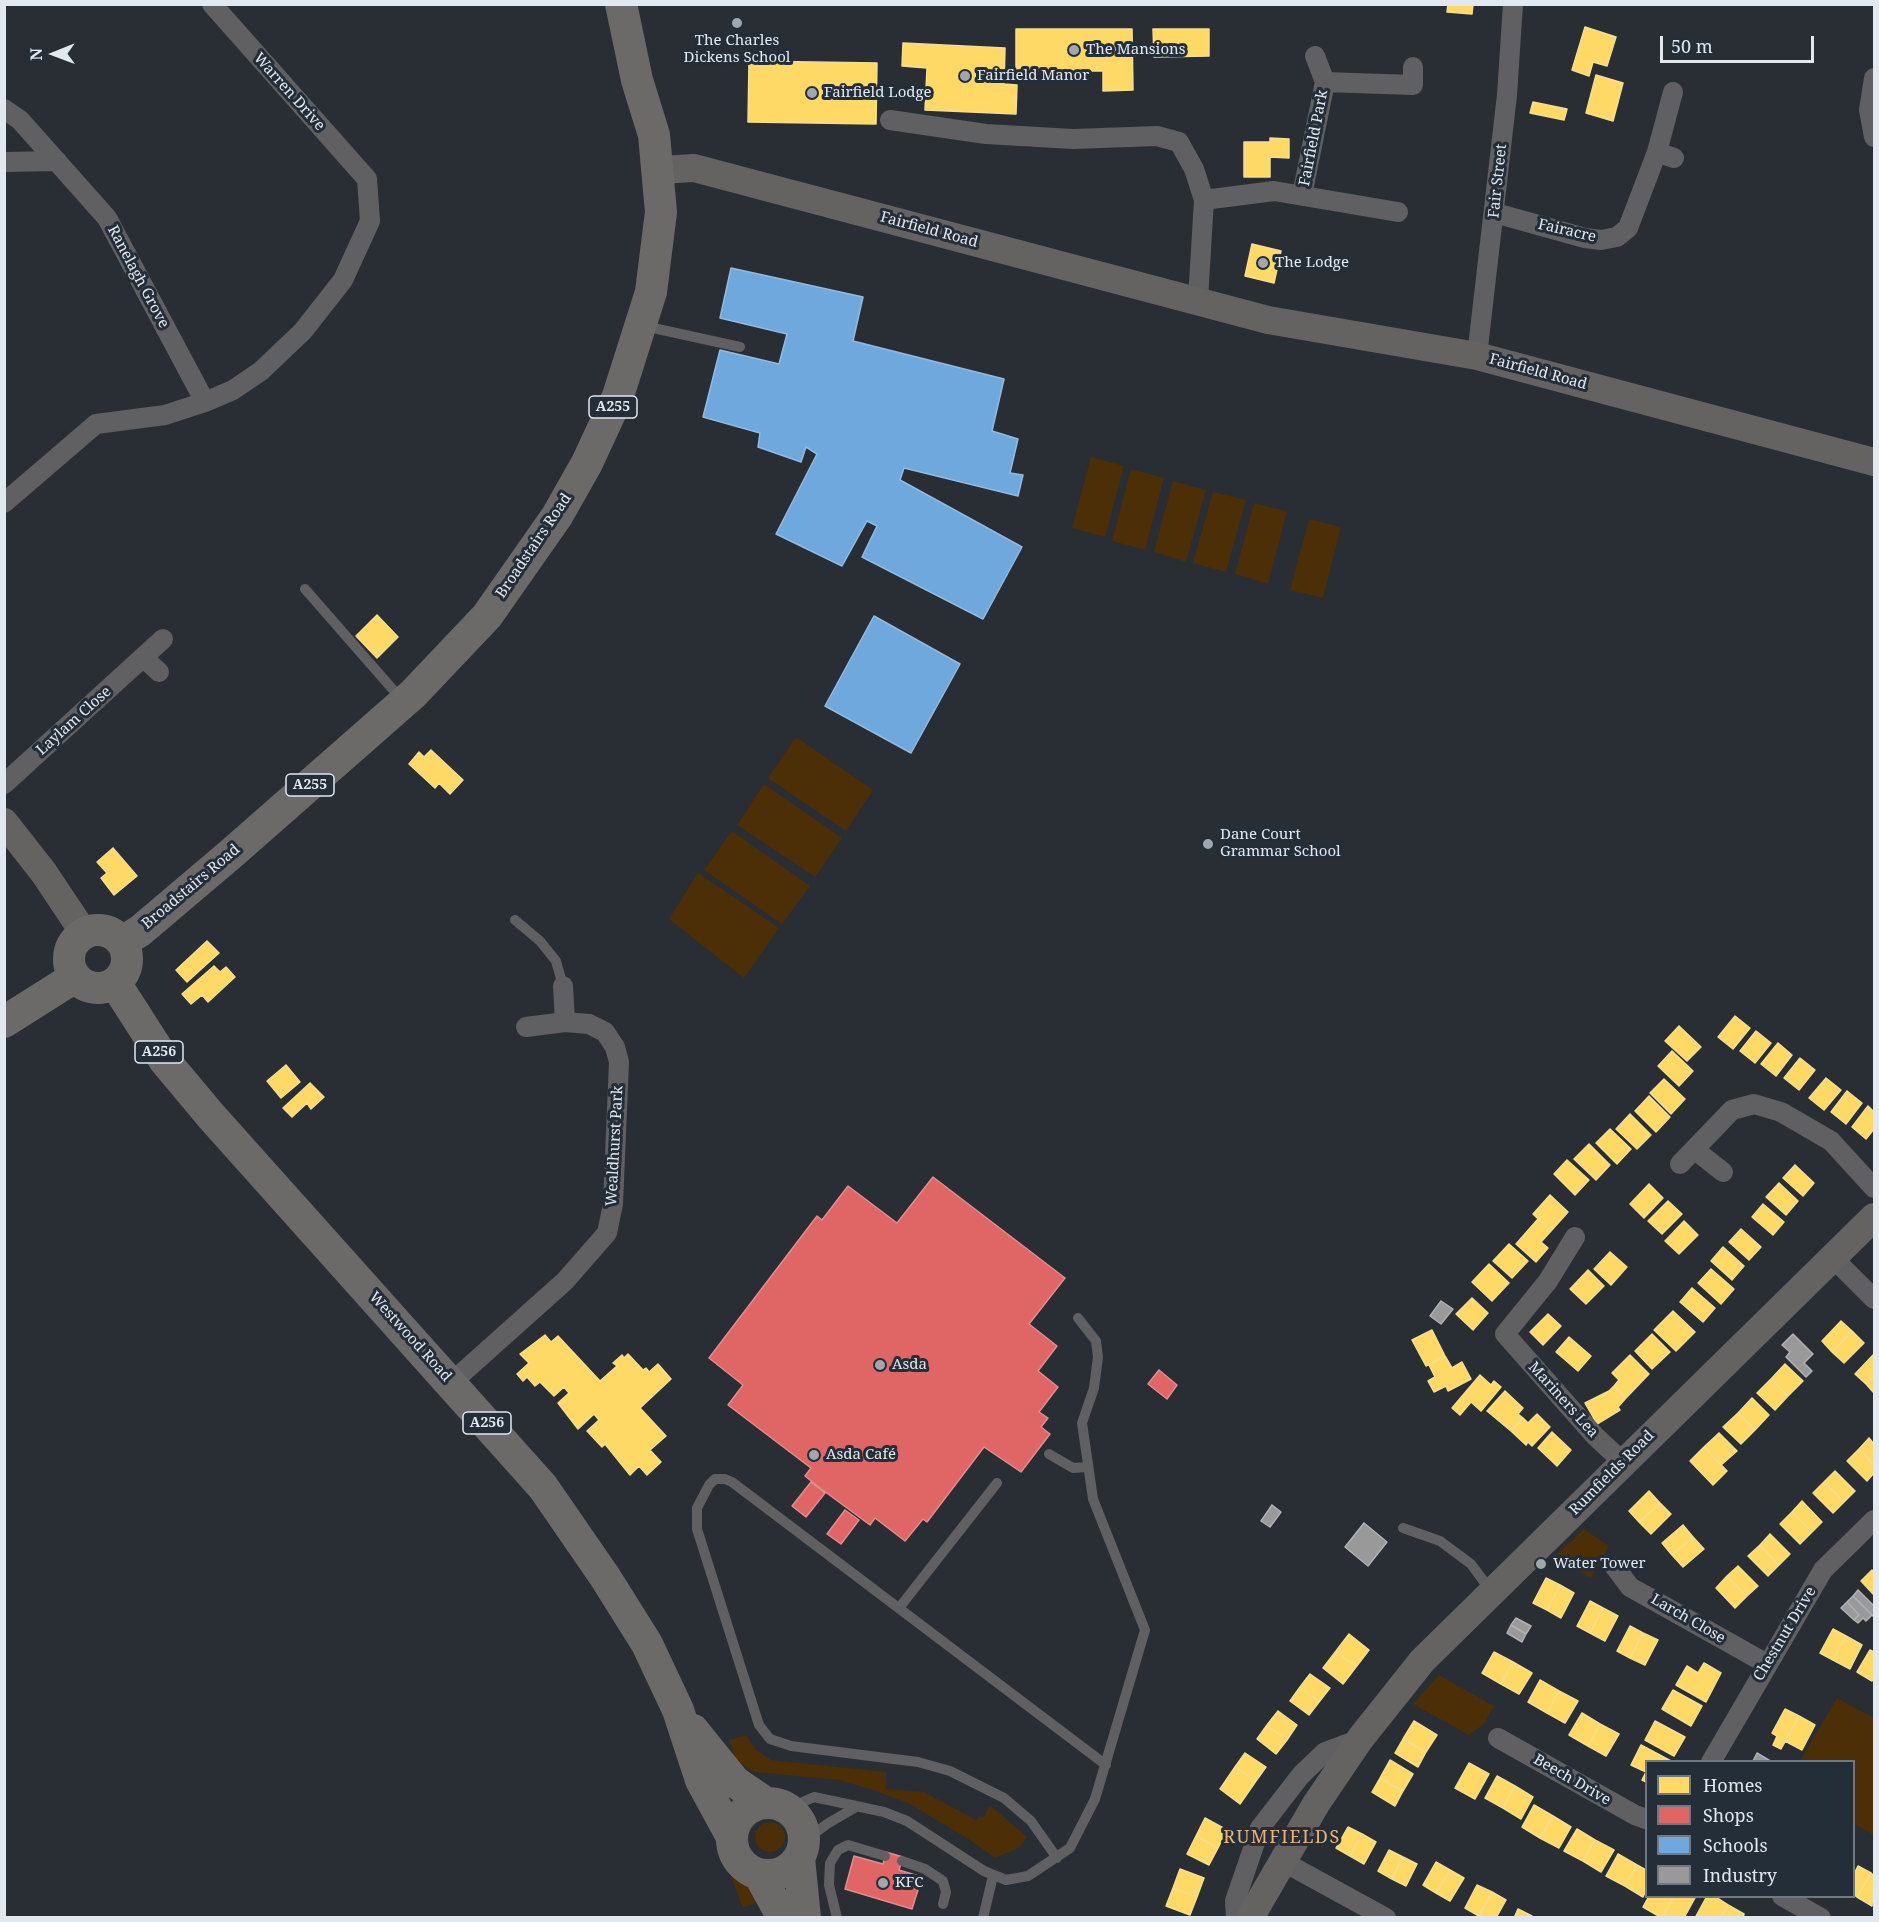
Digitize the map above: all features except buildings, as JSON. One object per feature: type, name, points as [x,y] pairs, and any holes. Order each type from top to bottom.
[{"type":"main road","name":"Broadstairs Road","points":[[122,942],[140,931],[224,860],[404,702],[487,616],[557,516],[587,463],[618,396],[651,292],[661,212],[654,135],[637,80],[620,5]]},
{"type":"main road","points":[[100,929],[108,931],[122,942],[126,950],[126,968],[115,983],[107,987],[90,987],[75,977],[68,962],[69,953],[72,945],[84,933],[100,929]]},
{"type":"main road","points":[[4,1022],[75,977]]},
{"type":"main road","name":"Westwood Road","points":[[115,983],[165,1061],[203,1107],[543,1487],[599,1568],[647,1644],[678,1710],[701,1780],[732,1837]]},
{"type":"main road","name":"Westwood Road","points":[[678,1710],[728,1774],[776,1806]]},
{"type":"main road","points":[[802,1849],[782,1872],[759,1874],[748,1869],[739,1860],[732,1837],[739,1818],[756,1806],[776,1806],[800,1823],[802,1849],[805,1917]]},
{"type":"main road","points":[[759,1874],[783,1917]]},
{"type":"street","name":"Warren Drive","points":[[205,402],[234,390],[261,371],[303,331],[343,280],[370,220],[367,178],[212,4]]},
{"type":"street","name":"Fair Street","points":[[1477,356],[1495,213],[1513,4]]},
{"type":"street","name":"Fairfield Park","points":[[1302,195],[1325,81],[1315,56]]},
{"type":"street","name":"Fairfield Park","points":[[1325,81],[1413,85],[1413,68]]},
{"type":"street","points":[[1875,78],[1869,110],[1875,137]]},
{"type":"street","name":"Fairacre","points":[[1495,213],[1585,238],[1601,240],[1617,237],[1628,228],[1665,155],[1673,92]]},
{"type":"street","name":"Ranelagh Grove","points":[[4,109],[20,120],[107,218],[205,402]]},
{"type":"street","points":[[890,120],[986,134],[1062,139],[1157,136],[1179,142],[1194,169],[1204,200],[1198,300]]},
{"type":"street","points":[[4,162],[57,162]]},
{"type":"street","name":"Fairfield Road","points":[[658,170],[694,168],[1268,320],[1477,356],[1875,462]]},
{"type":"street","name":"Fairfield Park","points":[[1204,200],[1275,191],[1398,212]]},
{"type":"street","points":[[7,497],[96,424],[165,415],[205,402]]},
{"type":"street","name":"Laylam Close","points":[[4,784],[163,639]]},
{"type":"street","points":[[144,658],[159,672]]},
{"type":"street","points":[[4,822],[44,873],[84,933]]},
{"type":"street","points":[[563,986],[565,1022]]},
{"type":"street","name":"Wealdhurst Park","points":[[452,1383],[566,1281],[607,1233],[613,1204],[619,1062],[615,1047],[605,1032],[589,1024],[565,1022],[526,1027]]},
{"type":"street","points":[[1680,1164],[1716,1124],[1732,1110],[1754,1104],[1781,1112],[1830,1141],[1875,1188]]},
{"type":"street","points":[[1695,1150],[1723,1172]]},
{"type":"street","name":"Rumfields Road","points":[[1250,1917],[1316,1804],[1360,1739],[1422,1661],[1875,1216]]},
{"type":"street","name":"Mariners Lea","points":[[1575,1237],[1548,1281],[1499,1328],[1595,1436],[1623,1462]]},
{"type":"street","points":[[1832,1257],[1875,1299]]},
{"type":"street","name":"Chestnut Drive","points":[[1712,1760],[1822,1570],[1875,1520]]},
{"type":"street","name":"Larch Close","points":[[1615,1567],[1630,1587],[1767,1664]]},
{"type":"street","name":"Beech Drive","points":[[1498,1738],[1635,1815],[1645,1818]]},
{"type":"street","points":[[1236,1917],[1235,1901],[1260,1828],[1301,1775],[1325,1752],[1360,1739]]},
{"type":"street","points":[[1282,1861],[1386,1917]]},
{"type":"street","points":[[1786,1898],[1821,1917]]},
{"type":"lane","points":[[641,325],[665,333],[740,347]]},
{"type":"lane","points":[[305,589],[404,702]]},
{"type":"lane","points":[[515,920],[540,941],[556,961],[563,986]]},
{"type":"lane","points":[[776,1806],[814,1797],[856,1808],[884,1812],[907,1821],[993,1876],[1006,1880],[1028,1876],[1070,1848],[1095,1799],[1145,1630],[1093,1499],[1082,1423],[1094,1388],[1098,1357],[1096,1341],[1078,1318]]},
{"type":"lane","points":[[1049,1454],[1073,1468],[1087,1467]]},
{"type":"lane","points":[[1058,1858],[1031,1821],[1004,1798],[950,1771],[918,1762],[791,1746],[770,1739],[759,1725],[700,1541],[697,1508],[702,1496],[715,1479],[732,1482],[1106,1765]]},
{"type":"lane","points":[[899,1608],[997,1483]]},
{"type":"lane","points":[[1403,1528],[1440,1541],[1471,1564],[1492,1591]]},
{"type":"lane","points":[[802,1849],[827,1824],[856,1808]]},
{"type":"lane","points":[[837,1917],[829,1886],[830,1863],[838,1850],[848,1845],[885,1856]]},
{"type":"lane","points":[[902,1861],[925,1869],[943,1881],[946,1892],[944,1904]]},
{"type":"lane","points":[[983,1917],[993,1876]]},
{"type":"shaded area","points":[[1091,457],[1124,466],[1105,537],[1072,528]]},
{"type":"shaded area","points":[[1131,469],[1164,478],[1145,550],[1112,541]]},
{"type":"shaded area","points":[[1173,481],[1206,490],[1186,562],[1154,552]]},
{"type":"shaded area","points":[[1213,492],[1246,500],[1226,572],[1193,563]]},
{"type":"shaded area","points":[[1254,503],[1287,511],[1268,584],[1235,574]]},
{"type":"shaded area","points":[[1309,519],[1341,527],[1323,598],[1290,590]]},
{"type":"shaded area","points":[[796,737],[873,790],[846,831],[768,778]]},
{"type":"shaded area","points":[[764,784],[842,838],[815,877],[737,825]]},
{"type":"shaded area","points":[[732,831],[810,886],[782,924],[704,870]]},
{"type":"shaded area","points":[[698,873],[779,928],[744,978],[669,919]]},
{"type":"shaded area","points":[[1584,1529],[1609,1546],[1591,1578],[1554,1557]]},
{"type":"shaded area","points":[[1439,1675],[1494,1706],[1484,1724],[1469,1735],[1413,1704]]},
{"type":"shaded area","points":[[1837,1698],[1874,1718],[1874,1835],[1855,1825],[1855,1760],[1801,1760]]},
{"type":"shaded area","points":[[746,1735],[755,1749],[771,1760],[886,1772],[886,1789],[924,1792],[976,1820],[979,1816],[983,1818],[990,1805],[1027,1837],[1020,1847],[995,1858],[970,1840],[908,1803],[873,1790],[839,1780],[754,1772],[737,1761],[729,1740]]},
{"type":"shaded area","points":[[770,1822],[776,1823],[784,1831],[784,1843],[776,1851],[770,1852],[764,1851],[756,1843],[755,1837],[756,1831],[764,1823]]},
{"type":"shaded area","points":[[728,1868],[760,1894],[760,1901],[743,1908]]},
{"type":"place","name":"The Charles Dickens School","points":[[737,23]]},
{"type":"place","name":"The Mansions","points":[[1074,50]]},
{"type":"place","name":"Fairfield Manor","points":[[965,76]]},
{"type":"place","name":"Fairfield Lodge","points":[[812,93]]},
{"type":"place","name":"The Lodge","points":[[1263,263]]},
{"type":"place","name":"Dane Court Grammar School","points":[[1208,844]]},
{"type":"place","name":"Asda","points":[[880,1365]]},
{"type":"place","name":"Asda Café","points":[[814,1455]]},
{"type":"place","name":"Water Tower","points":[[1541,1564]]},
{"type":"place","name":"KFC","points":[[883,1883]]},
{"type":"district","name":"RUMFIELDS","points":[[1282,1838]]}]
